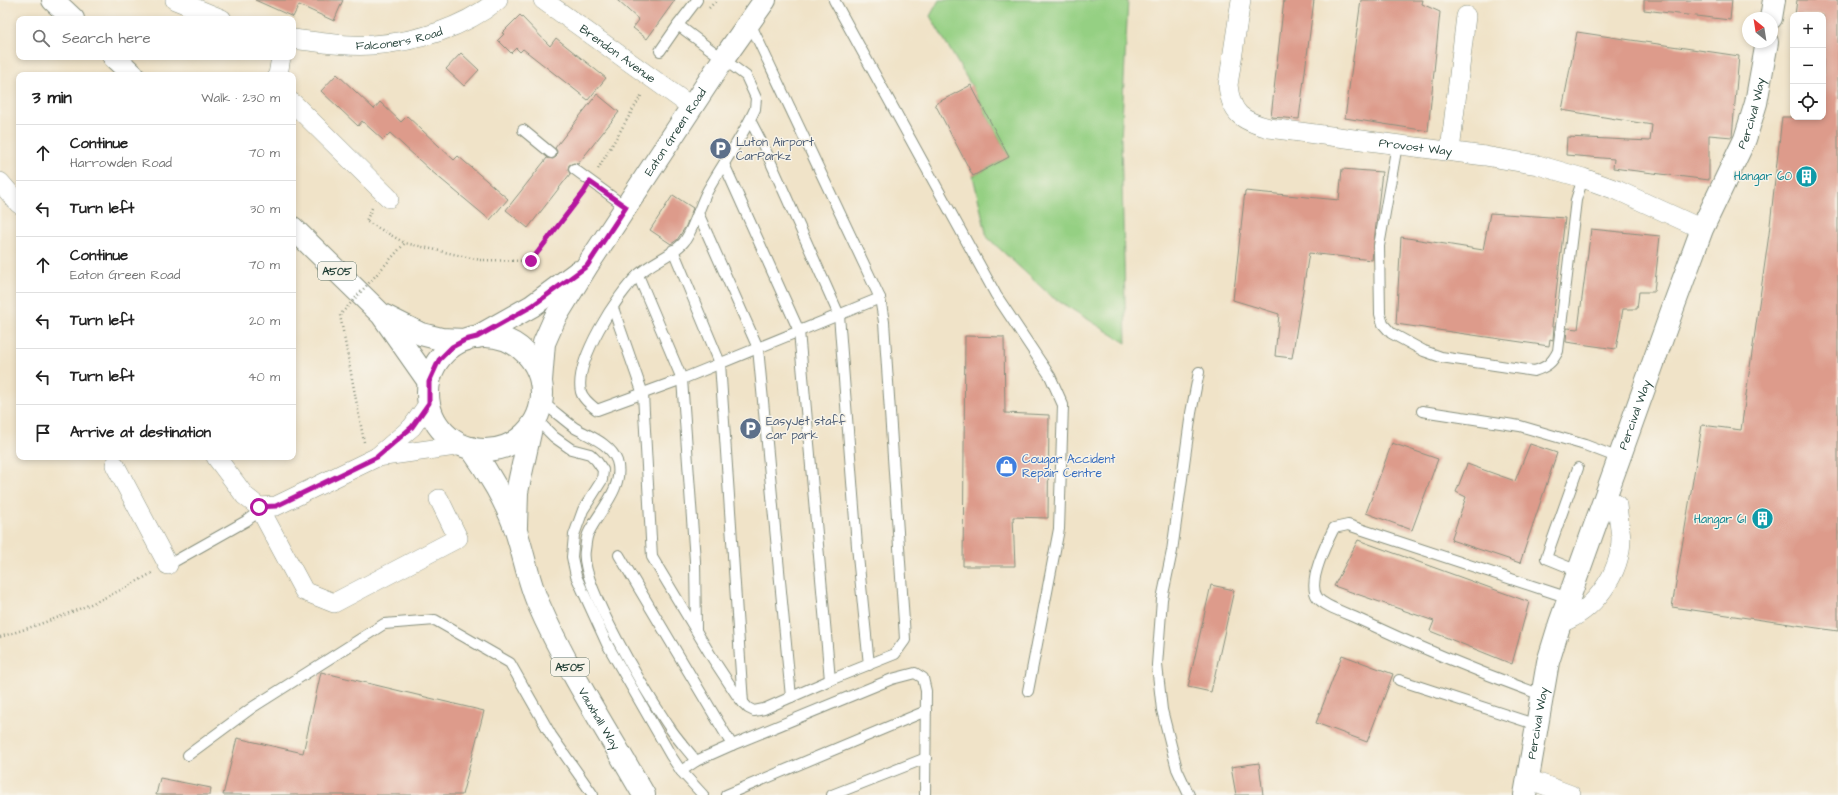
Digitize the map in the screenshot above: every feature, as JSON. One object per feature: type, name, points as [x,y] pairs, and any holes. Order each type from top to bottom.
[{"type":"street","points":[[53,0],[70,16]]},
{"type":"street","points":[[175,0],[215,16]]},
{"type":"street","name":"Falconers Road","points":[[296,39],[371,45],[399,42],[430,35],[459,23],[482,12],[498,0]]},
{"type":"street","name":"Brendon Avenue","points":[[544,0],[692,107]]},
{"type":"street","name":"Eaton Green Road","points":[[537,407],[544,343],[555,318],[587,266],[724,58],[765,0]]},
{"type":"street","name":"Provost Way","points":[[1241,0],[1228,85],[1230,99],[1236,111],[1248,122],[1269,128],[1450,151],[1538,165],[1583,178],[1619,191],[1702,229]]},
{"type":"street","points":[[1772,12],[1774,0]]},
{"type":"street","points":[[1450,151],[1466,16]]},
{"type":"street","name":"Percival Way","points":[[1526,787],[1548,662],[1560,623],[1702,229],[1745,139],[1756,103],[1766,48]]},
{"type":"street","points":[[117,60],[130,72]]},
{"type":"street","points":[[278,72],[280,60]]},
{"type":"street","points":[[296,106],[389,198]]},
{"type":"street","points":[[0,182],[16,201]]},
{"type":"street","name":"A505","points":[[296,231],[382,315],[429,382]]},
{"type":"street","name":"Eaton Green Road","points":[[471,338],[532,306],[587,266]]},
{"type":"street","name":"A505","points":[[382,315],[421,334],[441,339],[471,338]]},
{"type":"street","points":[[377,457],[467,447],[484,450],[503,448],[520,439],[537,407],[536,366],[524,351],[507,340],[491,336],[471,338],[452,347],[439,360],[429,382],[429,403],[434,418],[450,438],[467,447]]},
{"type":"street","points":[[259,507],[276,506],[377,457],[412,427],[429,403]]},
{"type":"street","name":"Vauxhall Way","points":[[516,530],[517,492],[537,407]]},
{"type":"street","name":"Vauxhall Way","points":[[467,447],[495,487],[516,530],[523,561],[538,603],[569,666],[644,795]]},
{"type":"street","points":[[218,460],[245,496],[259,507],[304,591],[334,603],[458,538],[439,499]]},
{"type":"street","points":[[115,465],[168,565]]},
{"type":"street","points":[[1560,623],[1573,619],[1594,602],[1615,570],[1621,540],[1617,505],[1606,496]]},
{"type":"street","points":[[1526,787],[1571,795]]},
{"type":"lane","points":[[660,51],[697,0]]},
{"type":"lane","points":[[834,0],[996,295],[1050,376],[1064,405],[1059,529],[1028,691]]},
{"type":"lane","points":[[613,308],[643,394],[652,557],[713,659],[743,703],[754,711],[764,709],[895,654],[905,640],[884,330],[880,298],[750,22]]},
{"type":"lane","points":[[678,25],[746,76],[756,98],[756,109],[707,192],[684,242],[638,275],[598,330],[588,353],[581,378],[581,393],[588,403],[597,410],[643,394],[880,298]]},
{"type":"lane","points":[[750,120],[764,147],[839,315],[857,546],[869,664]]},
{"type":"lane","points":[[523,130],[551,153]]},
{"type":"lane","points":[[1397,144],[1379,246],[1380,314],[1383,324],[1391,333],[1424,351],[1442,357],[1534,371],[1545,368],[1553,361],[1558,351],[1576,200],[1583,178]]},
{"type":"lane","points":[[724,164],[799,331],[830,680]]},
{"type":"lane","points":[[574,169],[626,207]]},
{"type":"lane","points":[[698,213],[758,348],[790,697]]},
{"type":"lane","points":[[673,250],[720,363],[743,703]]},
{"type":"lane","points":[[638,275],[682,379],[695,561],[696,629]]},
{"type":"lane","points":[[1189,795],[1177,769],[1162,710],[1157,665],[1162,599],[1172,551],[1191,413],[1199,372]]},
{"type":"lane","points":[[537,407],[593,436],[616,460],[619,472],[617,483],[588,533],[584,552],[585,564],[590,584],[642,683],[669,727],[696,761]]},
{"type":"lane","points":[[537,407],[554,438],[571,449],[590,454],[603,470],[602,480],[583,510],[574,535],[572,557],[576,576],[607,644],[671,756],[681,771],[703,795]]},
{"type":"lane","points":[[1422,411],[1520,426],[1585,445],[1619,458]]},
{"type":"lane","points":[[1578,468],[1546,558],[1578,571]]},
{"type":"lane","points":[[168,565],[246,521],[254,515],[259,507]]},
{"type":"lane","points":[[1542,694],[1400,639],[1317,598],[1315,590],[1319,559],[1334,528],[1348,525],[1569,598]]},
{"type":"lane","points":[[619,555],[732,745]]},
{"type":"lane","points":[[188,755],[253,707],[384,624],[435,620],[510,663],[550,735],[593,795]]},
{"type":"lane","points":[[681,771],[696,761],[732,745],[892,679],[915,673],[923,678],[926,690],[925,795]]},
{"type":"lane","points":[[1399,680],[1537,725]]},
{"type":"lane","points":[[726,795],[926,711]]},
{"type":"lane","points":[[832,795],[926,758]]},
{"type":"path","points":[[708,9],[717,0]]},
{"type":"path","points":[[366,221],[405,243],[480,260],[531,261],[584,192],[653,79]]},
{"type":"path","points":[[364,442],[340,315],[405,243]]},
{"type":"path","points":[[0,637],[31,628],[96,603],[168,565]]},
{"type":"green space","points":[[939,0],[1128,0],[1121,140],[1126,343],[1052,297],[987,237],[973,176],[1009,157],[971,85],[930,16]]},
{"type":"building","points":[[255,0],[343,0],[334,21],[299,5],[294,16]]},
{"type":"building","points":[[617,0],[675,0],[647,39],[633,28],[639,20]]},
{"type":"building","points":[[1284,0],[1314,0],[1299,119],[1271,117]]},
{"type":"building","points":[[1361,0],[1423,0],[1422,4],[1440,12],[1428,131],[1345,118]]},
{"type":"building","points":[[1644,0],[1732,0],[1730,20],[1644,10]]},
{"type":"building","name":"Hangar 61","points":[[1797,0],[1838,0],[1838,631],[1672,607],[1702,425],[1741,430],[1769,234],[1782,117],[1790,117],[1790,120],[1826,120],[1826,12],[1795,12]]},
{"type":"building","points":[[520,15],[550,46],[556,38],[606,78],[588,100],[523,49],[520,52],[516,48],[511,53],[498,40],[504,34],[502,33]]},
{"type":"building","points":[[1577,32],[1739,56],[1732,137],[1709,135],[1709,180],[1613,168],[1614,159],[1566,155],[1567,137],[1650,141],[1652,125],[1562,110]]},
{"type":"building","points":[[461,53],[479,70],[464,86],[446,69]]},
{"type":"building","points":[[337,74],[374,109],[380,102],[401,122],[407,116],[454,160],[458,156],[508,199],[490,220],[430,170],[390,133],[383,140],[362,121],[358,126],[321,91]]},
{"type":"building","points":[[971,85],[1009,157],[973,176],[935,104]]},
{"type":"building","points":[[597,94],[619,112],[578,164],[574,163],[569,165],[568,169],[570,174],[528,228],[506,210],[547,158],[553,159],[556,157],[557,151],[555,148]]},
{"type":"building","points":[[1342,169],[1382,172],[1372,260],[1309,253],[1292,358],[1275,356],[1279,314],[1233,300],[1245,191],[1339,200]]},
{"type":"building","points":[[673,195],[693,208],[686,226],[677,240],[671,244],[650,230]]},
{"type":"building","points":[[1490,213],[1565,218],[1552,326],[1554,326],[1553,340],[1550,339],[1549,346],[1396,324],[1401,237],[1483,250]]},
{"type":"building","points":[[1591,229],[1660,236],[1654,292],[1639,292],[1637,309],[1623,309],[1616,349],[1566,342],[1567,328],[1578,329]]},
{"type":"building","name":"Cougar Accident Repair Centre","points":[[965,336],[1004,337],[1005,413],[1049,415],[1048,518],[1013,517],[1015,566],[963,566]]},
{"type":"building","points":[[1392,443],[1438,459],[1412,530],[1366,513]]},
{"type":"building","points":[[1530,444],[1557,453],[1520,563],[1451,540],[1466,497],[1456,492],[1467,464],[1515,481]]},
{"type":"building","points":[[1358,540],[1529,602],[1512,664],[1430,631],[1434,621],[1334,586]]},
{"type":"building","points":[[1211,585],[1234,590],[1211,692],[1188,687]]},
{"type":"building","points":[[1342,655],[1393,674],[1367,742],[1316,723]]},
{"type":"building","points":[[321,672],[484,711],[462,795],[223,795],[237,738],[303,753]]},
{"type":"building","points":[[1259,763],[1263,795],[1236,795],[1231,767]]},
{"type":"building","points":[[160,778],[211,788],[210,795],[156,795]]},
{"type":"place","name":"Luton Airport CarParkz","points":[[721,149]]},
{"type":"place","name":"Hangar 60","points":[[1807,176]]},
{"type":"place","name":"EasyJet staff car park","points":[[751,428]]},
{"type":"place","name":"Cougar Accident Repair Centre","points":[[1006,466]]},
{"type":"place","name":"Hangar 61","points":[[1762,519]]},
{"type":"route","points":[[259,507],[276,506],[377,457],[412,427],[429,403],[429,382],[439,360],[452,347],[465,340],[477,337],[532,306],[587,266],[626,207],[590,182],[531,261]]}]
